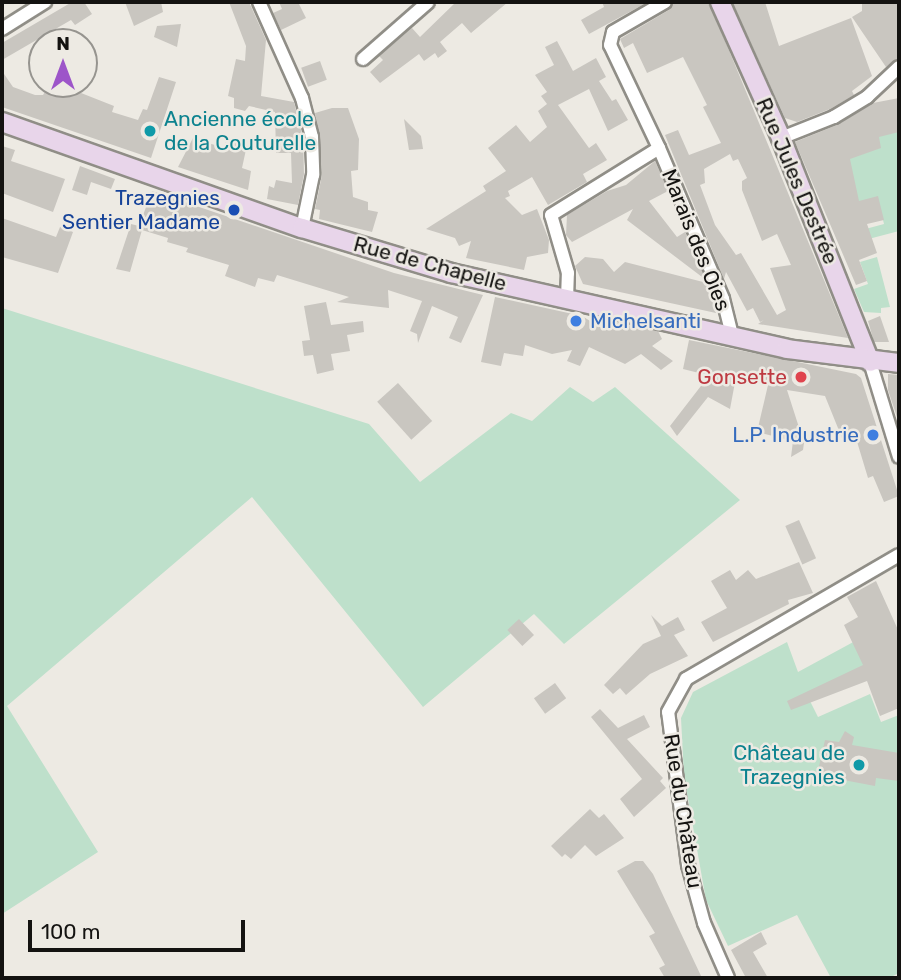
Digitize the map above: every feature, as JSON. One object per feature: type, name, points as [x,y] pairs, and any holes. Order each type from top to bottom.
[{"type":"main road","name":"Rue Jules Destrée","points":[[720,2],[781,138],[870,362]]},
{"type":"main road","name":"Rue de Chapelle","points":[[2,122],[302,228],[451,273],[732,336],[870,362],[899,363]]},
{"type":"street","points":[[2,29],[46,2]]},
{"type":"street","points":[[259,2],[302,98],[312,137],[313,175],[302,228]]},
{"type":"street","points":[[363,59],[428,2]]},
{"type":"street","points":[[659,148],[610,46],[613,32],[665,2]]},
{"type":"street","points":[[781,138],[834,117],[867,97],[899,67]]},
{"type":"street","name":"Marais des Oies","points":[[567,299],[568,273],[551,215],[659,148],[723,299],[732,336]]},
{"type":"street","points":[[870,362],[899,457]]},
{"type":"street","name":"Rue du Château","points":[[728,978],[704,923],[688,865],[668,712],[686,679],[899,555]]},
{"type":"green space","points":[[899,110],[899,231],[861,241],[858,231],[884,224],[882,216],[860,205],[834,147]]},
{"type":"green space","points":[[877,257],[890,307],[881,308],[881,313],[864,312],[854,289],[868,284],[860,262]]},
{"type":"green space","points":[[2,308],[369,424],[420,482],[511,413],[532,421],[570,387],[593,402],[615,387],[740,500],[564,644],[534,614],[423,707],[252,497],[7,706],[98,852],[2,914]]},
{"type":"green space","points":[[857,640],[867,665],[806,693],[818,717],[870,694],[881,722],[899,715],[899,973],[889,978],[831,978],[797,915],[728,946],[706,900],[684,776],[681,718],[693,692],[787,642],[798,672]]},
{"type":"building","points":[[72,2],[84,2],[92,14],[75,25],[71,20],[57,28],[28,28],[28,45],[2,60],[2,43]]},
{"type":"building","points":[[125,2],[161,2],[163,12],[134,26]]},
{"type":"building","points":[[229,2],[249,2],[266,40],[261,96],[294,102],[303,138],[304,174],[298,205],[267,199],[269,186],[274,188],[276,180],[292,183],[291,153],[276,153],[275,112],[249,106],[245,111],[234,108],[234,98],[228,96],[236,59],[245,61],[246,46]]},
{"type":"building","points":[[279,2],[298,2],[306,18],[281,30],[273,13],[282,9]]},
{"type":"building","points":[[456,2],[508,2],[471,33],[462,23],[440,42],[447,51],[438,58],[435,53],[424,61],[419,54],[380,83],[370,72],[383,60],[379,56],[412,28],[420,37]]},
{"type":"building","points":[[602,2],[648,2],[589,34],[581,20],[604,7]]},
{"type":"building","points":[[674,2],[709,2],[848,338],[758,324],[764,320],[760,322],[753,308],[747,311],[726,272],[724,279],[665,135],[678,130],[689,155],[721,143],[703,107],[707,105],[683,57],[647,73],[633,43],[624,48],[620,39],[669,10]],"holes":[[[730,154],[733,161],[738,159],[747,178],[742,181],[742,190],[762,241],[777,234],[791,265],[770,268],[786,310],[777,315],[741,253],[736,255],[715,225],[700,185],[705,183],[704,169]]]},
{"type":"building","points":[[732,2],[765,2],[779,46],[851,18],[872,76],[852,91],[854,95],[830,109],[797,122],[785,118]]},
{"type":"building","points":[[862,2],[899,2],[899,58],[886,67],[852,17],[862,11]]},
{"type":"building","points":[[181,24],[177,47],[154,37],[157,26]]},
{"type":"building","points":[[557,41],[573,71],[596,58],[606,77],[599,81],[612,101],[616,99],[628,120],[608,131],[589,89],[558,105],[589,148],[596,143],[607,160],[583,174],[587,182],[548,205],[532,177],[508,191],[510,196],[505,198],[522,215],[537,209],[549,240],[548,253],[527,257],[524,270],[466,258],[471,241],[459,246],[455,238],[426,229],[486,191],[483,186],[506,171],[488,148],[516,125],[530,142],[547,127],[538,111],[547,104],[541,96],[547,92],[535,75],[554,65],[545,47]]},
{"type":"building","points":[[320,61],[327,80],[308,87],[301,68]]},
{"type":"building","points":[[2,71],[13,87],[28,92],[28,98],[94,98],[114,106],[112,112],[138,120],[143,109],[147,110],[159,77],[176,82],[151,158],[2,107]]},
{"type":"building","points":[[899,98],[899,132],[879,137],[881,148],[850,159],[859,201],[878,196],[884,220],[867,224],[877,253],[859,260],[867,281],[856,285],[795,142],[837,125],[873,103]]},
{"type":"building","points":[[332,108],[348,108],[359,139],[358,170],[351,171],[353,197],[368,202],[368,210],[378,212],[372,232],[319,219],[320,210],[315,209],[322,175],[315,113]]},
{"type":"building","points":[[404,119],[421,136],[423,149],[409,150]]},
{"type":"building","points":[[227,137],[247,145],[242,168],[251,171],[248,190],[178,167],[193,138],[224,148]]},
{"type":"building","points":[[2,146],[15,150],[11,161],[65,179],[53,212],[2,193]]},
{"type":"building","points":[[655,161],[668,191],[649,201],[677,237],[685,232],[706,280],[627,220],[633,209],[572,242],[566,235],[567,215],[607,191],[626,185]]},
{"type":"building","points":[[80,166],[115,179],[111,189],[91,182],[87,195],[72,190]]},
{"type":"building","points":[[152,191],[394,273],[483,295],[461,343],[449,338],[458,317],[432,306],[418,343],[417,334],[410,331],[422,301],[388,290],[389,308],[337,302],[349,297],[277,275],[274,282],[258,278],[255,287],[225,276],[229,265],[186,252],[188,248],[167,242],[168,238],[142,230],[130,272],[116,269],[131,224],[139,226]]},
{"type":"building","points":[[2,218],[56,237],[60,227],[73,232],[58,273],[2,257]]},
{"type":"building","points":[[585,257],[603,259],[614,272],[625,262],[707,283],[716,313],[583,284],[575,266]]},
{"type":"building","points":[[495,297],[582,316],[605,330],[609,321],[658,331],[662,339],[652,346],[673,361],[661,370],[641,354],[625,364],[589,347],[580,366],[567,361],[572,350],[552,354],[525,345],[523,356],[504,353],[501,366],[481,362]]},
{"type":"building","points":[[326,302],[331,325],[363,321],[364,332],[347,335],[350,351],[331,354],[334,370],[317,374],[313,355],[304,356],[302,341],[310,340],[304,306]]},
{"type":"building","points":[[880,316],[889,342],[874,342],[868,321]]},
{"type":"building","points":[[689,340],[856,374],[861,378],[899,496],[884,502],[873,476],[868,478],[855,435],[842,438],[825,396],[787,390],[804,443],[803,450],[791,457],[793,441],[757,432],[768,385],[736,377],[730,409],[708,397],[677,436],[670,426],[704,382],[697,378],[699,373],[683,369]]},
{"type":"building","points":[[888,374],[899,375],[899,423],[888,390]]},
{"type":"building","points":[[398,383],[432,421],[411,440],[377,402]]},
{"type":"building","points":[[799,520],[816,558],[802,564],[785,526]]},
{"type":"building","points":[[799,562],[813,593],[788,600],[789,604],[713,642],[701,622],[727,608],[711,581],[730,570],[736,580],[748,570],[756,579]]},
{"type":"building","points":[[876,581],[899,632],[899,708],[880,716],[867,681],[791,710],[787,701],[863,665],[844,625],[858,617],[847,597]]},
{"type":"building","points":[[651,615],[662,626],[678,617],[685,630],[674,635],[688,656],[650,674],[626,695],[620,688],[613,694],[604,685],[643,644],[661,636]]},
{"type":"building","points":[[519,619],[534,635],[522,646],[507,630]]},
{"type":"building","points":[[555,683],[566,698],[545,714],[534,698]]},
{"type":"building","points":[[600,709],[618,728],[644,715],[650,727],[627,739],[663,778],[660,781],[666,788],[634,817],[620,799],[642,779],[591,717]]},
{"type":"building","name":"Château de Trazegnies","points":[[845,731],[854,737],[852,745],[899,753],[899,781],[876,778],[875,786],[817,775],[825,740],[839,742]]},
{"type":"building","points":[[590,809],[599,818],[604,814],[624,838],[596,856],[585,845],[571,859],[565,854],[562,857],[551,846]]},
{"type":"building","points":[[635,861],[643,861],[653,874],[702,978],[665,978],[659,968],[665,965],[649,936],[655,933],[617,871]]},
{"type":"building","points":[[761,932],[767,944],[753,952],[768,978],[746,978],[731,950]]},
{"type":"place","name":"Ancienne école de la Couturelle","points":[[150,131]]},
{"type":"place","name":"Trazegnies Sentier Madame","points":[[234,210]]},
{"type":"place","name":"Michelsanti","points":[[576,321]]},
{"type":"place","name":"Gonsette","points":[[801,377]]},
{"type":"place","name":"L.P. Industrie","points":[[873,435]]},
{"type":"place","name":"Château de Trazegnies","points":[[859,765]]}]
